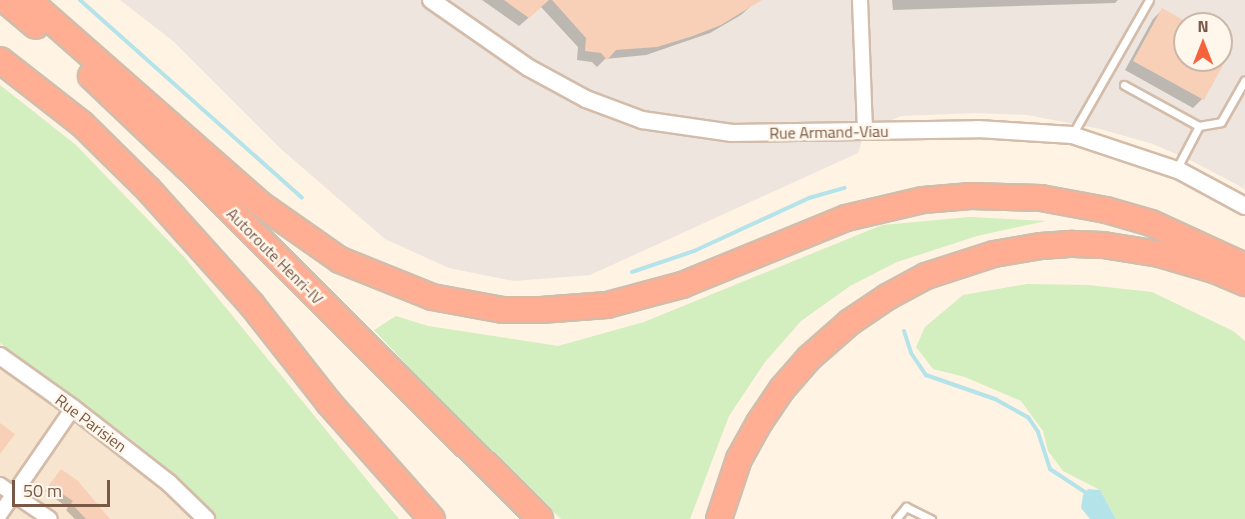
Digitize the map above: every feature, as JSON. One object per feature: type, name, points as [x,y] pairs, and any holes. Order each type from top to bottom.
[{"type":"highway","name":"Autoroute Henri-IV","points":[[5,0],[56,42],[143,124],[540,519]]},
{"type":"highway","points":[[28,0],[260,204],[308,240],[370,274],[432,297],[458,303],[522,310],[607,305],[681,285],[846,218],[923,200],[971,196],[1041,198],[1106,210],[1151,223],[1245,266]]},
{"type":"highway","points":[[0,60],[82,124],[148,189],[252,306],[416,519]]},
{"type":"highway","points":[[719,519],[740,459],[759,423],[789,381],[809,358],[850,322],[887,297],[926,276],[994,254],[1041,246],[1073,244],[1103,245],[1159,254],[1214,270],[1245,283]]},
{"type":"highway","points":[[328,403],[432,519]]},
{"type":"street","name":"Rue Armand-Viau","points":[[431,0],[529,68],[586,99],[642,120],[732,133],[978,129],[1072,135],[1176,170],[1245,206]]},
{"type":"street","points":[[860,0],[865,131]]},
{"type":"street","name":"Rue Parisien","points":[[0,356],[74,408],[169,483],[206,519]]},
{"type":"street","points":[[0,514],[74,408]]},
{"type":"street","points":[[0,485],[50,519]]},
{"type":"lane","points":[[1072,135],[1149,0]]},
{"type":"lane","points":[[1124,86],[1199,126],[1221,122],[1245,80]]},
{"type":"lane","points":[[1176,170],[1199,126]]},
{"type":"lane","points":[[896,519],[906,507],[931,519]]},
{"type":"shaded area","points":[[120,0],[1245,0],[1245,189],[1194,162],[1153,144],[1100,129],[1027,115],[976,113],[901,116],[865,131],[858,153],[590,275],[514,281],[449,268],[385,239],[281,149],[173,41]]},
{"type":"shaded area","points":[[0,344],[135,442],[216,519],[0,519]]},
{"type":"green space","points":[[0,85],[76,145],[185,258],[399,519],[216,519],[135,442],[0,343]]},
{"type":"green space","points":[[970,217],[1046,221],[977,236],[897,262],[850,286],[801,321],[765,362],[729,416],[690,519],[561,519],[462,424],[374,330],[396,316],[428,326],[558,346],[644,322],[882,225]]},
{"type":"green space","points":[[1027,284],[1088,285],[1152,292],[1233,331],[1245,341],[1245,519],[1116,519],[1100,490],[1063,471],[1048,451],[1043,431],[1021,401],[965,377],[933,369],[916,347],[925,327],[963,295]]},
{"type":"water","points":[[1088,489],[1100,490],[1116,519],[1090,519],[1081,508],[1083,495]]},
{"type":"building","points":[[504,0],[549,0],[529,18]]},
{"type":"building","points":[[552,0],[762,0],[721,25],[693,36],[657,47],[616,50],[607,60],[601,53],[585,51],[586,38]]},
{"type":"building","points":[[1162,8],[1173,14],[1173,72],[1219,72],[1204,100],[1133,61]]},
{"type":"building","points":[[0,423],[15,434],[0,454]]},
{"type":"building","points":[[61,469],[78,481],[110,519],[86,519],[71,503],[73,501],[49,485]]},
{"type":"waterway","points":[[80,0],[302,198]]},
{"type":"waterway","points":[[632,272],[694,251],[809,198],[845,188]]},
{"type":"waterway","points":[[904,331],[911,353],[926,375],[995,399],[1028,417],[1038,432],[1050,469],[1085,492]]}]
